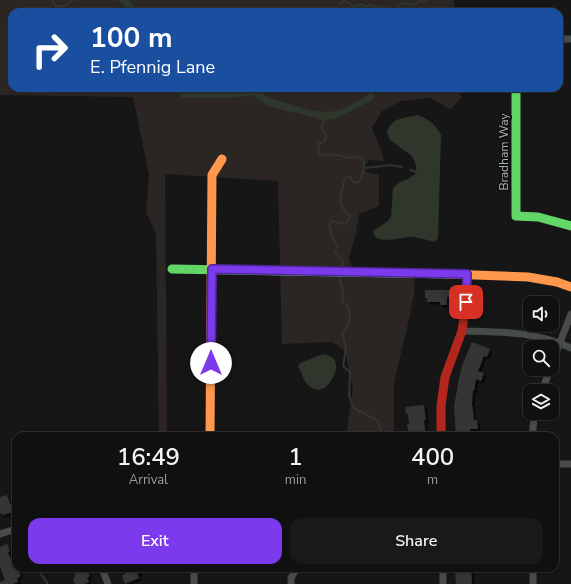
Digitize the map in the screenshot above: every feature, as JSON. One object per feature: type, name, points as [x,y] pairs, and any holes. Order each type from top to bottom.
[{"type":"street","name":"Bradham Way","points":[[516,92],[516,216],[538,217],[571,226]]},
{"type":"street","points":[[210,432],[212,175],[222,159]]},
{"type":"street","points":[[172,269],[467,274],[528,277],[557,282],[571,287]]},
{"type":"street","points":[[441,432],[440,406],[445,377],[462,331],[466,302],[467,274]]},
{"type":"street","points":[[560,343],[571,314]]},
{"type":"street","points":[[462,331],[510,332],[540,337],[571,348]]},
{"type":"street","points":[[533,432],[534,420]]},
{"type":"street","points":[[559,464],[571,464]]},
{"type":"street","points":[[0,534],[12,530]]},
{"type":"street","points":[[104,572],[108,584]]},
{"type":"street","points":[[194,572],[194,584]]},
{"type":"street","points":[[291,584],[291,578],[295,572]]},
{"type":"street","points":[[442,572],[443,584]]},
{"type":"street","points":[[533,572],[533,584]]},
{"type":"shaded area","points":[[0,0],[454,0],[455,8],[8,8],[8,92],[460,92],[461,98],[450,109],[431,98],[401,101],[381,112],[372,128],[384,161],[369,160],[363,167],[368,173],[379,174],[379,206],[359,214],[356,233],[349,258],[353,270],[415,275],[414,294],[394,383],[394,432],[347,432],[353,388],[345,351],[332,342],[282,344],[278,181],[165,174],[167,432],[159,432],[156,233],[146,213],[149,175],[133,97],[0,95]]},
{"type":"shaded area","points":[[118,0],[129,0],[136,8],[127,8]]},
{"type":"shaded area","points":[[178,92],[263,92],[267,97],[309,110],[328,112],[341,110],[364,98],[368,94],[368,92],[373,92],[374,94],[373,100],[334,119],[321,120],[266,105],[252,95],[226,98],[182,98]]},
{"type":"shaded area","points":[[418,115],[432,123],[441,135],[438,238],[435,242],[413,237],[389,240],[378,239],[373,231],[388,221],[391,217],[393,188],[398,183],[410,178],[416,173],[416,165],[412,156],[390,140],[387,131],[396,121]]},
{"type":"shaded area","points":[[323,354],[334,359],[336,363],[336,371],[330,383],[324,388],[318,390],[307,384],[298,367],[300,363]]},
{"type":"building","points":[[425,290],[451,290],[451,297],[447,297],[447,305],[440,305],[440,302],[427,302],[427,298],[425,298]]},
{"type":"building","points":[[472,342],[490,349],[487,357],[484,356],[478,371],[484,373],[481,381],[476,379],[474,391],[473,390],[472,403],[474,420],[477,420],[478,429],[470,429],[470,432],[456,432],[454,407],[463,363]]},
{"type":"building","points":[[424,405],[426,432],[408,431],[408,414],[406,414],[405,407]]},
{"type":"building","points":[[7,495],[12,512],[3,515],[2,513],[0,514],[0,497]]},
{"type":"building","points":[[7,544],[10,551],[8,552],[12,563],[12,572],[19,572],[21,576],[17,578],[18,582],[13,584],[0,584],[0,582],[5,580],[0,566],[0,547]]},
{"type":"building","points":[[88,572],[90,576],[87,578],[89,582],[84,584],[75,584],[73,578],[75,577],[75,573]]},
{"type":"building","points":[[124,572],[140,573],[137,574],[139,578],[125,584],[122,575],[125,574]]},
{"type":"building","points":[[455,572],[471,572],[472,584],[456,584]]},
{"type":"waterway","points":[[53,0],[56,6],[65,6],[73,0]]},
{"type":"waterway","points":[[420,0],[424,2],[428,0]]},
{"type":"waterway","points":[[396,8],[403,3],[414,5],[420,0]]},
{"type":"waterway","points":[[340,4],[344,1],[354,6],[360,4],[366,6],[370,5],[391,8]]},
{"type":"waterway","points":[[325,118],[321,127],[326,135],[326,139],[318,144],[319,154],[326,156],[339,155],[350,158],[361,158],[364,164],[359,182],[354,182],[351,180],[351,177],[344,181],[341,203],[343,209],[350,216],[346,223],[344,224],[332,221],[329,225],[337,246],[335,252],[343,261],[341,268]]},
{"type":"waterway","points":[[365,168],[391,165],[402,167]]},
{"type":"waterway","points":[[410,170],[417,172]]},
{"type":"waterway","points":[[339,274],[343,289],[343,303],[348,306],[350,314],[349,323],[343,332],[346,348],[343,366],[350,372],[349,396],[354,408],[378,421],[381,432]]},
{"type":"waterway","points":[[40,572],[48,584]]},
{"type":"traffic: fast","points":[[516,92],[516,216],[538,217],[571,226]]},
{"type":"traffic: fast","points":[[172,269],[447,274]]},
{"type":"traffic: slow","points":[[210,432],[212,175],[222,159]]},
{"type":"traffic: slow","points":[[447,274],[528,277],[557,282],[571,287]]},
{"type":"traffic: jam","points":[[441,432],[441,406],[445,377],[462,331],[466,302],[467,274]]},
{"type":"route","points":[[211,363],[212,269],[467,274],[466,302]]}]
